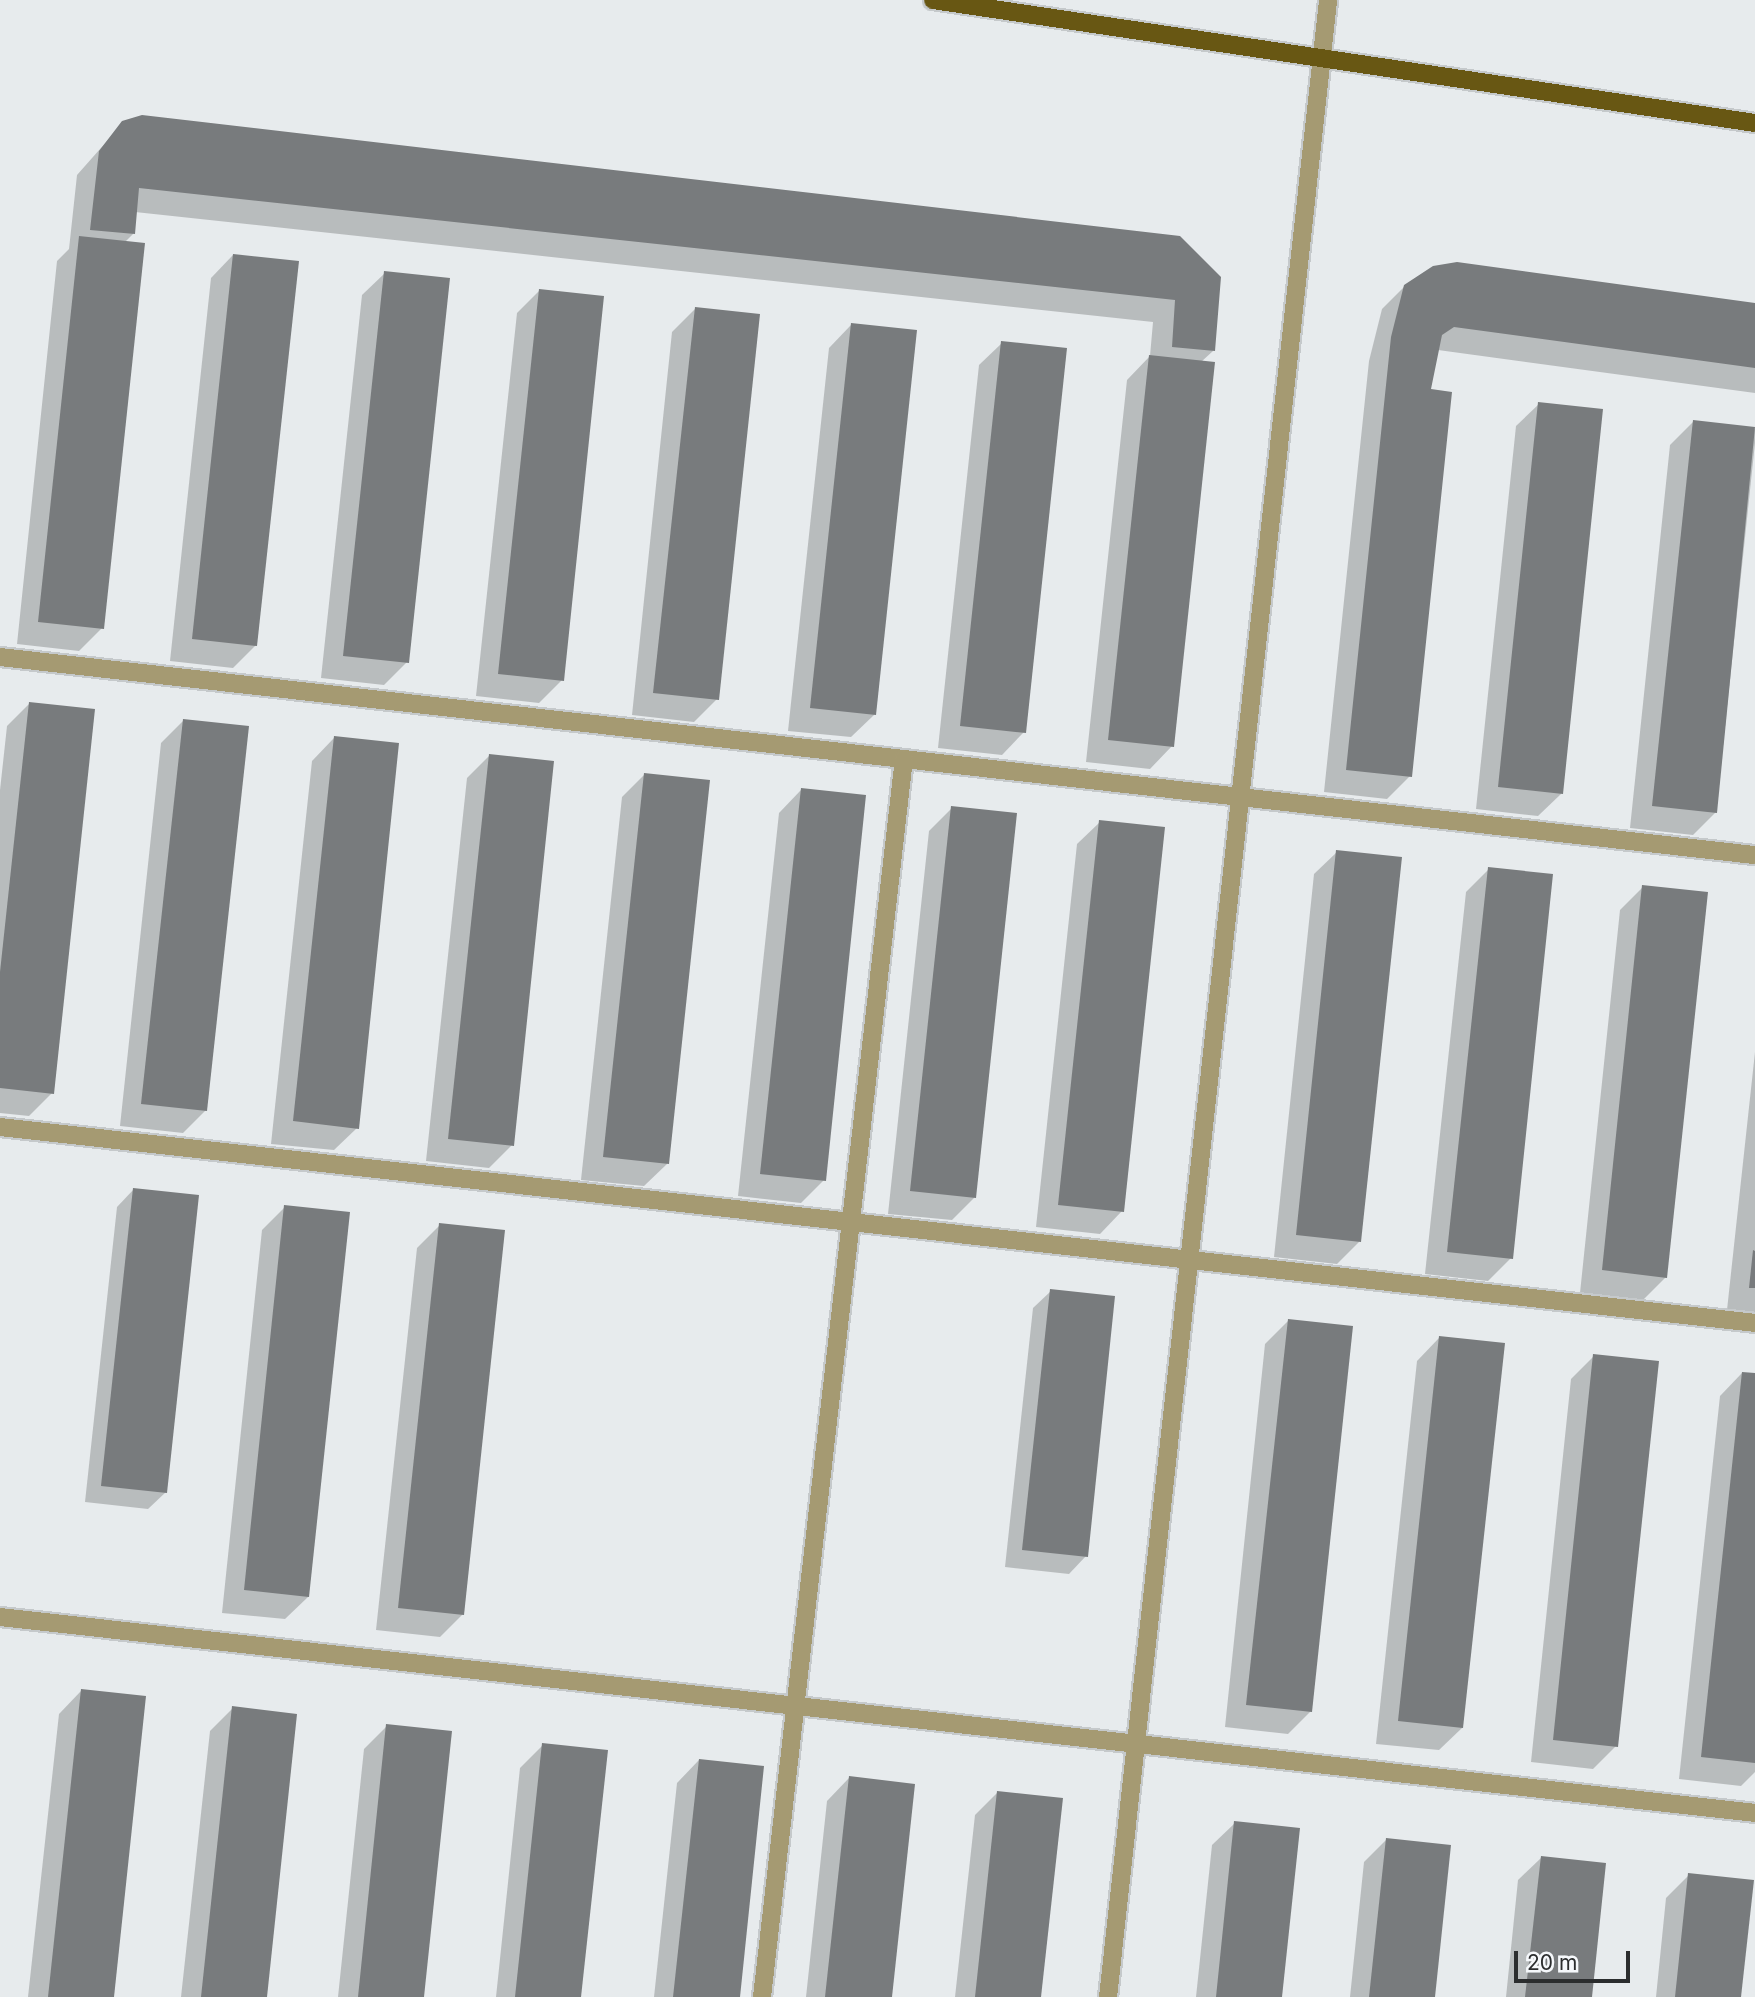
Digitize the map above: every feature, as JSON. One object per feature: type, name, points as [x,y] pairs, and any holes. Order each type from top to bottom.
[{"type":"main road","points":[[933,0],[1755,123]]},
{"type":"street","points":[[1108,1997],[1328,0]]},
{"type":"street","points":[[0,657],[1755,855]]},
{"type":"street","points":[[762,1997],[904,759]]},
{"type":"street","points":[[0,1127],[1755,1323]]},
{"type":"street","points":[[0,1618],[1755,1813]]},
{"type":"building","points":[[142,115],[1180,236],[1221,277],[1215,351],[1172,347],[1175,300],[139,188],[135,234],[90,230],[99,151],[122,121]]},
{"type":"building","points":[[79,236],[145,243],[104,629],[38,622]]},
{"type":"building","points":[[233,254],[299,261],[257,646],[192,639]]},
{"type":"building","points":[[1457,262],[1755,303],[1755,368],[1454,327],[1442,335],[1431,389],[1452,392],[1412,777],[1346,770],[1391,337],[1404,285],[1433,266]]},
{"type":"building","points":[[384,271],[450,278],[409,663],[343,656]]},
{"type":"building","points":[[539,289],[604,296],[564,681],[498,674]]},
{"type":"building","points":[[695,307],[760,314],[719,700],[653,693]]},
{"type":"building","points":[[851,323],[917,330],[876,715],[810,708]]},
{"type":"building","points":[[1001,341],[1067,348],[1026,733],[960,726]]},
{"type":"building","points":[[1149,355],[1215,362],[1174,747],[1108,740]]},
{"type":"building","points":[[1538,402],[1603,409],[1563,794],[1498,787]]},
{"type":"building","points":[[1693,420],[1755,427],[1717,813],[1652,806]]},
{"type":"building","points":[[29,702],[95,709],[54,1094],[0,1088],[0,972]]},
{"type":"building","points":[[183,719],[249,726],[207,1111],[141,1104]]},
{"type":"building","points":[[334,736],[399,743],[359,1129],[293,1121]]},
{"type":"building","points":[[489,754],[554,761],[514,1146],[448,1139]]},
{"type":"building","points":[[644,773],[710,780],[669,1164],[603,1157]]},
{"type":"building","points":[[801,788],[866,795],[826,1181],[760,1174]]},
{"type":"building","points":[[951,806],[1017,813],[976,1198],[910,1191]]},
{"type":"building","points":[[1099,820],[1165,827],[1124,1212],[1058,1205]]},
{"type":"building","points":[[1336,850],[1402,857],[1361,1242],[1296,1235]]},
{"type":"building","points":[[1488,867],[1553,874],[1513,1259],[1447,1252]]},
{"type":"building","points":[[1642,885],[1708,892],[1667,1278],[1602,1270]]},
{"type":"building","points":[[133,1188],[199,1195],[167,1493],[101,1486]]},
{"type":"building","points":[[284,1205],[350,1212],[309,1597],[244,1590]]},
{"type":"building","points":[[439,1223],[505,1230],[464,1615],[398,1608]]},
{"type":"building","points":[[1753,1250],[1755,1288],[1749,1288]]},
{"type":"building","points":[[1050,1289],[1115,1296],[1088,1557],[1022,1550]]},
{"type":"building","points":[[1288,1319],[1353,1326],[1312,1712],[1246,1705]]},
{"type":"building","points":[[1439,1336],[1505,1343],[1463,1728],[1398,1721]]},
{"type":"building","points":[[1593,1354],[1659,1361],[1618,1747],[1553,1740]]},
{"type":"building","points":[[1742,1372],[1755,1373],[1755,1763],[1701,1757]]},
{"type":"building","points":[[81,1689],[146,1696],[114,1997],[48,1997]]},
{"type":"building","points":[[232,1706],[297,1714],[267,1997],[201,1997]]},
{"type":"building","points":[[386,1724],[452,1731],[424,1997],[358,1997]]},
{"type":"building","points":[[542,1743],[608,1750],[581,1997],[515,1997]]},
{"type":"building","points":[[699,1759],[764,1766],[740,1997],[673,1997]]},
{"type":"building","points":[[849,1776],[915,1784],[892,1997],[825,1997]]},
{"type":"building","points":[[997,1791],[1063,1798],[1041,1997],[975,1997]]},
{"type":"building","points":[[1234,1821],[1300,1828],[1282,1997],[1216,1997]]},
{"type":"building","points":[[1386,1838],[1451,1845],[1435,1997],[1369,1997]]},
{"type":"building","points":[[1541,1856],[1606,1863],[1592,1997],[1525,1997]]},
{"type":"building","points":[[1688,1873],[1754,1880],[1741,1997],[1675,1997]]}]
